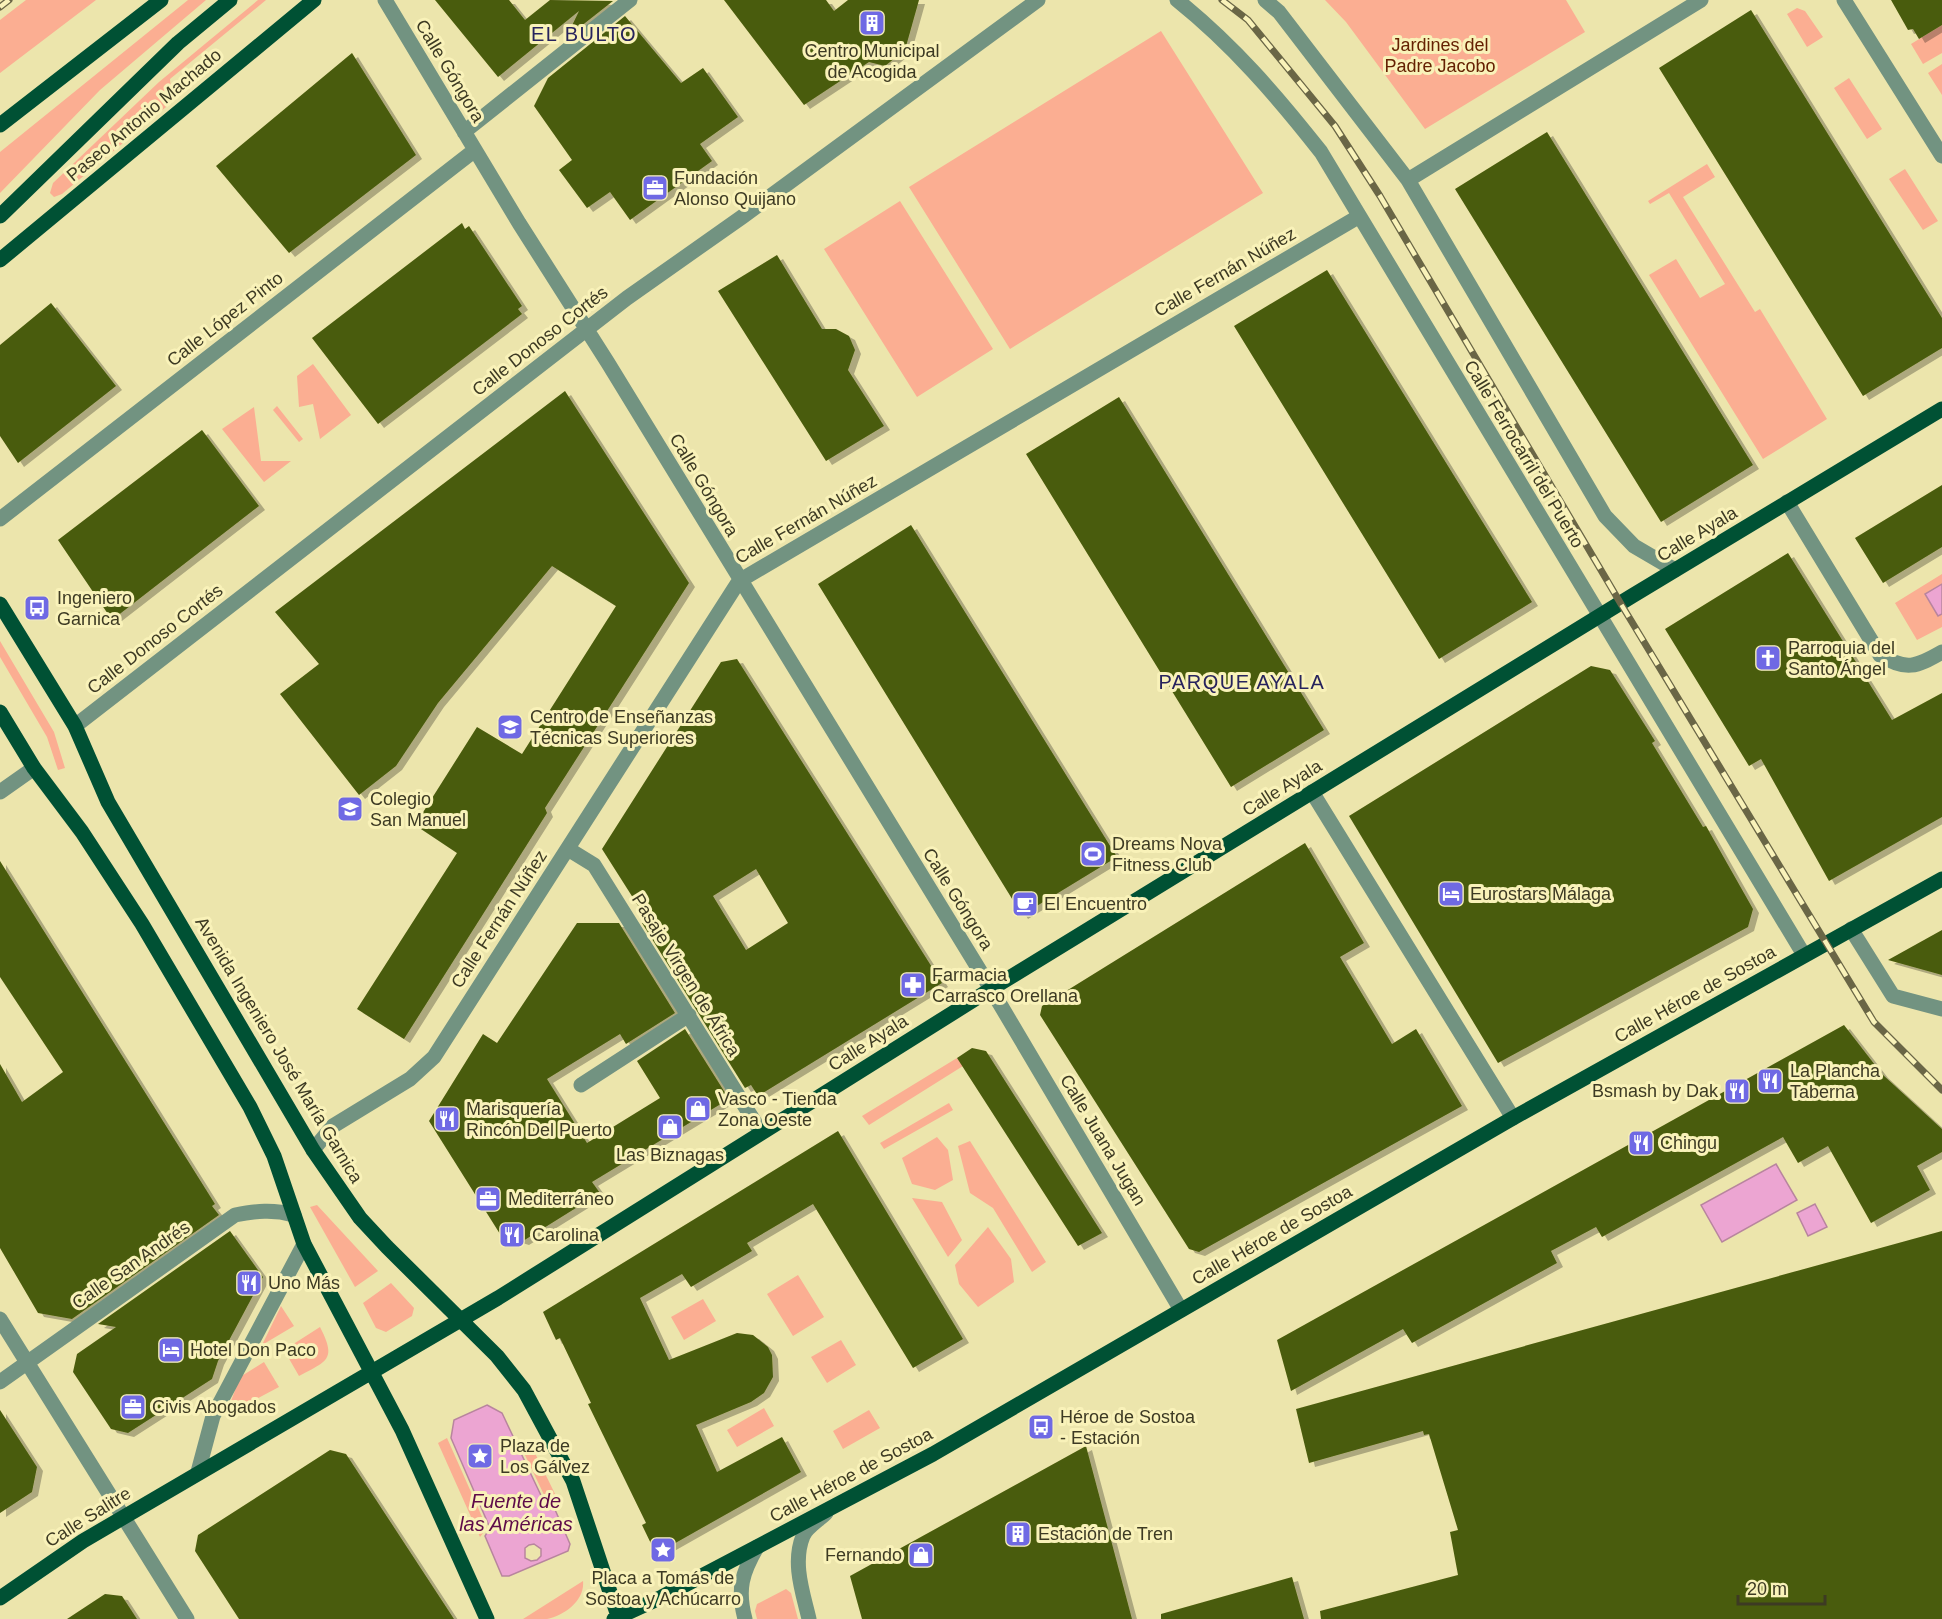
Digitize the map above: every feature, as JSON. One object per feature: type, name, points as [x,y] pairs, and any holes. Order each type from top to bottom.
[{"type":"main road","points":[[0,125],[161,0]]},
{"type":"main road","name":"Paseo Antonio Machado","points":[[0,216],[178,43],[230,0]]},
{"type":"main road","name":"Paseo Antonio Machado","points":[[0,260],[314,0]]},
{"type":"main road","name":"Calle Ayala","points":[[370,1371],[462,1319],[991,989],[1942,409]]},
{"type":"main road","name":"Avenida Ingeniero José María Garnica","points":[[0,604],[75,726],[108,802],[313,1150],[367,1225],[462,1319],[497,1356],[524,1390],[573,1481],[617,1618]]},
{"type":"main road","points":[[0,712],[34,768],[82,832],[142,924],[250,1107],[274,1156],[304,1244],[402,1430],[487,1619]]},
{"type":"main road","name":"Calle Héroe de Sostoa","points":[[617,1618],[663,1597],[933,1454],[1513,1118],[1942,879]]},
{"type":"main road","name":"Calle Salitre","points":[[0,1598],[83,1541],[370,1371]]},
{"type":"street","name":"Calle Góngora","points":[[385,0],[585,331],[608,363],[739,581],[991,989]]},
{"type":"street","points":[[464,132],[630,0]]},
{"type":"street","name":"Calle Donoso Cortés","points":[[75,726],[585,331],[1038,0]]},
{"type":"street","name":"Calle Ferrocarril del Puerto","points":[[1177,0],[1217,33],[1271,89],[1321,152],[1598,618],[1804,955]]},
{"type":"street","name":"Calle Ferrocarril del Puerto","points":[[1265,0],[1279,12],[1408,180],[1605,516],[1634,546],[1675,570]]},
{"type":"street","points":[[1408,180],[1701,0]]},
{"type":"street","points":[[1844,0],[1942,156]]},
{"type":"street","name":"Calle López Pinto","points":[[0,519],[475,150]]},
{"type":"street","name":"Calle Fernán Núñez","points":[[313,1150],[333,1126],[410,1079],[434,1057],[739,581],[1358,217]]},
{"type":"street","points":[[1787,502],[1880,655],[1898,666],[1920,664],[1942,652]]},
{"type":"street","points":[[0,792],[34,768]]},
{"type":"street","points":[[1312,792],[1513,1118]]},
{"type":"street","name":"Pasaje Virgen de África","points":[[568,849],[594,865],[761,1132]]},
{"type":"street","points":[[1851,929],[1893,996],[1942,1009]]},
{"type":"street","name":"Calle Juana Jugan","points":[[991,989],[1181,1310]]},
{"type":"street","points":[[581,1085],[689,1015]]},
{"type":"street","name":"Calle San Andrés","points":[[0,1382],[235,1215],[268,1210],[294,1215]]},
{"type":"street","points":[[198,1472],[213,1416],[304,1244]]},
{"type":"street","points":[[0,1319],[187,1619]]},
{"type":"street","points":[[809,1619],[798,1575],[803,1535],[832,1508]]},
{"type":"street","points":[[745,1619],[741,1603],[743,1571],[757,1547]]},
{"type":"green space","points":[[26,0],[96,0],[0,73],[0,20]]},
{"type":"green space","points":[[188,0],[206,0],[100,90],[0,193],[0,152]]},
{"type":"green space","points":[[258,0],[266,0],[170,79],[172,102],[62,194],[54,197],[50,193],[53,183],[159,82]]},
{"type":"green space","name":"Jardines del Padre Jacobo","points":[[1325,0],[1566,0],[1585,32],[1425,129],[1346,22]]},
{"type":"green space","points":[[1797,8],[1805,11],[1823,37],[1807,47],[1787,14]]},
{"type":"green space","points":[[1942,25],[1942,53],[1923,64],[1911,44]]},
{"type":"green space","points":[[1161,31],[1263,193],[1010,349],[909,187]]},
{"type":"green space","points":[[1942,64],[1942,95],[1928,73]]},
{"type":"green space","points":[[1849,78],[1882,129],[1867,139],[1834,88]]},
{"type":"green space","points":[[1707,164],[1715,177],[1683,197],[1755,312],[1760,309],[1827,419],[1763,459],[1649,275],[1676,259],[1700,298],[1725,284],[1669,193],[1650,204],[1648,201]]},
{"type":"green space","points":[[1905,169],[1938,221],[1923,230],[1889,179]]},
{"type":"green space","points":[[900,201],[993,349],[917,397],[824,249]]},
{"type":"green space","points":[[313,364],[351,415],[320,439],[313,404],[299,407],[297,376]]},
{"type":"green space","points":[[277,406],[303,439],[299,442],[273,410]]},
{"type":"green space","points":[[254,407],[261,461],[291,461],[264,482],[222,429]]},
{"type":"green space","points":[[1942,574],[1942,584],[1926,594],[1939,616],[1942,614],[1942,627],[1917,640],[1895,603]]},
{"type":"green space","points":[[0,641],[54,732],[65,768],[58,770],[47,737],[0,657]]},
{"type":"green space","points":[[957,1058],[963,1066],[869,1125],[862,1116]]},
{"type":"green space","points":[[949,1103],[953,1110],[884,1149],[880,1143]]},
{"type":"green space","points":[[937,1137],[948,1150],[953,1180],[935,1190],[912,1184],[902,1158]]},
{"type":"green space","points":[[970,1141],[1046,1262],[1032,1272],[993,1208],[970,1193],[958,1146]]},
{"type":"green space","points":[[912,1198],[942,1202],[962,1240],[948,1257]]},
{"type":"green space","points":[[317,1205],[378,1271],[355,1287],[310,1207]]},
{"type":"green space","points":[[988,1227],[1011,1259],[1014,1282],[978,1307],[959,1284],[955,1265]]},
{"type":"green space","points":[[798,1275],[824,1317],[793,1336],[767,1294]]},
{"type":"green space","points":[[391,1283],[414,1308],[412,1316],[386,1332],[376,1328],[363,1303]]},
{"type":"green space","points":[[703,1299],[716,1321],[684,1340],[671,1317]]},
{"type":"green space","points":[[281,1306],[294,1326],[262,1345]]},
{"type":"green space","points":[[320,1327],[328,1346],[326,1358],[316,1367],[299,1376],[284,1350]]},
{"type":"green space","points":[[841,1340],[856,1365],[827,1383],[811,1357]]},
{"type":"green space","points":[[264,1362],[279,1387],[232,1412],[228,1409],[240,1377]]},
{"type":"green space","points":[[764,1408],[774,1426],[737,1447],[727,1430]]},
{"type":"green space","points":[[869,1410],[880,1428],[843,1449],[833,1431]]},
{"type":"green space","points":[[447,1438],[487,1528],[480,1537],[438,1443]]},
{"type":"green space","points":[[533,1449],[557,1498],[547,1501],[524,1453]]},
{"type":"green space","points":[[583,1581],[581,1594],[567,1610],[547,1619],[523,1619]]},
{"type":"green space","points":[[786,1589],[791,1593],[798,1619],[757,1619],[755,1611],[757,1604]]},
{"type":"water","points":[[1942,584],[1942,614],[1938,616],[1925,594]]},
{"type":"water","points":[[1776,1164],[1797,1200],[1722,1242],[1701,1205]]},
{"type":"water","points":[[1815,1204],[1827,1227],[1808,1236],[1797,1213]]},
{"type":"water","name":"Fuente de las Américas","points":[[487,1405],[502,1413],[546,1506],[553,1505],[570,1544],[568,1551],[509,1576],[502,1576],[485,1536],[490,1528],[451,1438],[454,1420]],"holes":[[[534,1544],[541,1549],[541,1556],[531,1561],[525,1558],[525,1548]]]},
{"type":"building","points":[[435,0],[509,0],[525,20],[550,0],[613,1],[566,38],[579,11],[498,77]]},
{"type":"building","points":[[724,0],[826,0],[834,11],[848,0],[919,0],[905,50],[885,66],[869,62],[804,105]]},
{"type":"building","points":[[1891,0],[1942,0],[1942,25],[1919,39],[1913,29],[1908,30]]},
{"type":"building","points":[[1751,10],[1942,318],[1942,348],[1863,396],[1659,68]]},
{"type":"building","points":[[625,16],[681,83],[703,68],[738,117],[700,144],[712,161],[630,220],[610,192],[587,208],[559,170],[572,160],[534,106],[548,78]]},
{"type":"building","points":[[352,53],[416,155],[289,253],[216,166]]},
{"type":"building","points":[[1547,132],[1753,465],[1661,522],[1455,189]]},
{"type":"building","points":[[462,223],[465,229],[469,226],[522,306],[518,309],[522,314],[378,424],[312,338]]},
{"type":"building","points":[[777,255],[822,329],[836,329],[849,336],[855,350],[848,370],[884,426],[826,461],[718,291]]},
{"type":"building","points":[[1327,270],[1532,602],[1439,659],[1234,326]]},
{"type":"building","points":[[51,303],[116,386],[18,463],[0,436],[0,345]]},
{"type":"building","points":[[565,391],[689,583],[545,808],[547,813],[404,1039],[357,1009],[457,853],[415,825],[477,727],[522,754],[616,606],[552,566],[438,703],[396,766],[359,795],[280,694],[319,664],[275,612]]},
{"type":"building","points":[[1119,397],[1324,730],[1231,787],[1026,454]]},
{"type":"building","points":[[202,430],[259,506],[112,620],[58,540]]},
{"type":"building","points":[[1942,485],[1942,547],[1883,583],[1855,538]]},
{"type":"building","points":[[911,525],[1117,857],[1022,915],[818,584]]},
{"type":"building","points":[[1788,553],[1892,720],[1942,693],[1942,817],[1829,881],[1761,759],[1749,766],[1665,629]]},
{"type":"building","points":[[737,659],[942,983],[758,1096],[751,1085],[745,1088],[642,923],[649,923],[602,849],[721,662]],"holes":[[[756,869],[788,923],[746,950],[713,896]]]},
{"type":"building","points":[[1591,666],[1610,670],[1655,741],[1652,743],[1703,827],[1706,826],[1753,909],[1748,927],[1498,1063],[1349,816]]},
{"type":"building","points":[[1305,843],[1364,943],[1340,957],[1392,1044],[1416,1029],[1462,1106],[1199,1252],[1189,1249],[1040,1015],[1042,1006]]},
{"type":"building","points":[[0,861],[215,1204],[212,1206],[219,1215],[72,1319],[38,1313],[0,1248],[0,1064],[22,1102],[63,1072],[0,977]]},
{"type":"building","points":[[577,923],[619,923],[675,1013],[626,1044],[620,1034],[547,1079],[587,1143],[660,1098],[637,1061],[685,1029],[729,1099],[592,1182],[600,1193],[523,1241],[500,1234],[429,1121],[483,1034],[497,1043]]},
{"type":"building","points":[[1942,930],[1942,975],[1888,960]]},
{"type":"building","points":[[1844,1025],[1882,1074],[1942,1129],[1942,1152],[1917,1166],[1930,1190],[1871,1223],[1828,1146],[1798,1163],[1783,1137],[1602,1237],[1596,1227],[1551,1251],[1557,1263],[1412,1343],[1403,1329],[1291,1391],[1277,1340]]},
{"type":"building","points":[[972,1048],[986,1051],[1102,1233],[1078,1246],[957,1058]]},
{"type":"building","points":[[838,1131],[963,1339],[913,1368],[813,1204],[747,1243],[752,1251],[691,1287],[682,1274],[640,1298],[669,1360],[737,1333],[753,1335],[768,1347],[772,1355],[773,1377],[764,1393],[751,1402],[696,1425],[717,1472],[782,1437],[801,1472],[656,1554],[642,1525],[646,1523],[588,1404],[591,1403],[560,1338],[556,1340],[543,1312]]},
{"type":"building","points":[[230,1231],[263,1277],[218,1361],[212,1379],[128,1433],[111,1429],[73,1372],[77,1354],[116,1327],[98,1324]]},
{"type":"building","points":[[1942,1231],[1942,1619],[1321,1619],[1320,1611],[1458,1575],[1450,1532],[1458,1530],[1429,1434],[1424,1435],[1423,1431],[1309,1463],[1296,1409]]},
{"type":"building","points":[[0,1410],[37,1467],[32,1492],[0,1513]]},
{"type":"building","name":"Estación de Tren","points":[[1086,1446],[1132,1619],[862,1619],[850,1576]]},
{"type":"building","points":[[330,1450],[346,1454],[454,1619],[239,1619],[195,1551],[198,1535]]},
{"type":"building","points":[[1292,1577],[1304,1619],[1161,1619],[1161,1614]]},
{"type":"building","points":[[105,1594],[122,1596],[137,1619],[67,1619]]},
{"type":"railway","points":[[0,7],[9,0]]},
{"type":"railway","points":[[1222,0],[1248,20],[1335,126],[1380,196],[1621,604],[1874,1022],[1942,1090]]},
{"type":"place","name":"Centro Municipal de Acogida","points":[[872,23]]},
{"type":"place","name":"Fundación Alonso Quijano","points":[[655,188]]},
{"type":"place","name":"Ingeniero Garnica","points":[[37,608]]},
{"type":"place","name":"Parroquia del Santo Ángel","points":[[1768,658]]},
{"type":"place","name":"Centro de Enseñanzas Técnicas Superiores","points":[[510,727]]},
{"type":"place","name":"Colegio San Manuel","points":[[350,809]]},
{"type":"place","name":"Dreams Nova Fitness Club","points":[[1093,854]]},
{"type":"place","name":"Eurostars Málaga","points":[[1451,894]]},
{"type":"place","name":"El Encuentro","points":[[1025,904]]},
{"type":"place","name":"Farmacia Carrasco Orellana","points":[[913,985]]},
{"type":"place","name":"La Plancha Taberna","points":[[1770,1081]]},
{"type":"place","name":"Bsmash by Dak","points":[[1737,1091]]},
{"type":"place","name":"Vasco - Tienda Zona Oeste","points":[[698,1109]]},
{"type":"place","name":"Marisquería Rincón Del Puerto","points":[[447,1119]]},
{"type":"place","name":"Las Biznagas","points":[[670,1127]]},
{"type":"place","name":"Chingu","points":[[1641,1143]]},
{"type":"place","name":"Mediterráneo","points":[[488,1199]]},
{"type":"place","name":"Carolina","points":[[512,1235]]},
{"type":"place","name":"Uno Más","points":[[249,1283]]},
{"type":"place","name":"Hotel Don Paco","points":[[171,1350]]},
{"type":"place","name":"Civis Abogados","points":[[133,1407]]},
{"type":"place","name":"Héroe de Sostoa - Estación","points":[[1041,1427]]},
{"type":"place","name":"Plaza de Los Gálvez","points":[[480,1456]]},
{"type":"place","name":"Estación de Tren","points":[[1018,1534]]},
{"type":"place","name":"Placa a Tomás de Sostoa y Achúcarro","points":[[663,1550]]},
{"type":"place","name":"Fernando","points":[[921,1555]]},
{"type":"district","name":"EL BULTO","points":[[584,34]]},
{"type":"district","name":"PARQUE AYALA","points":[[1242,682]]}]
